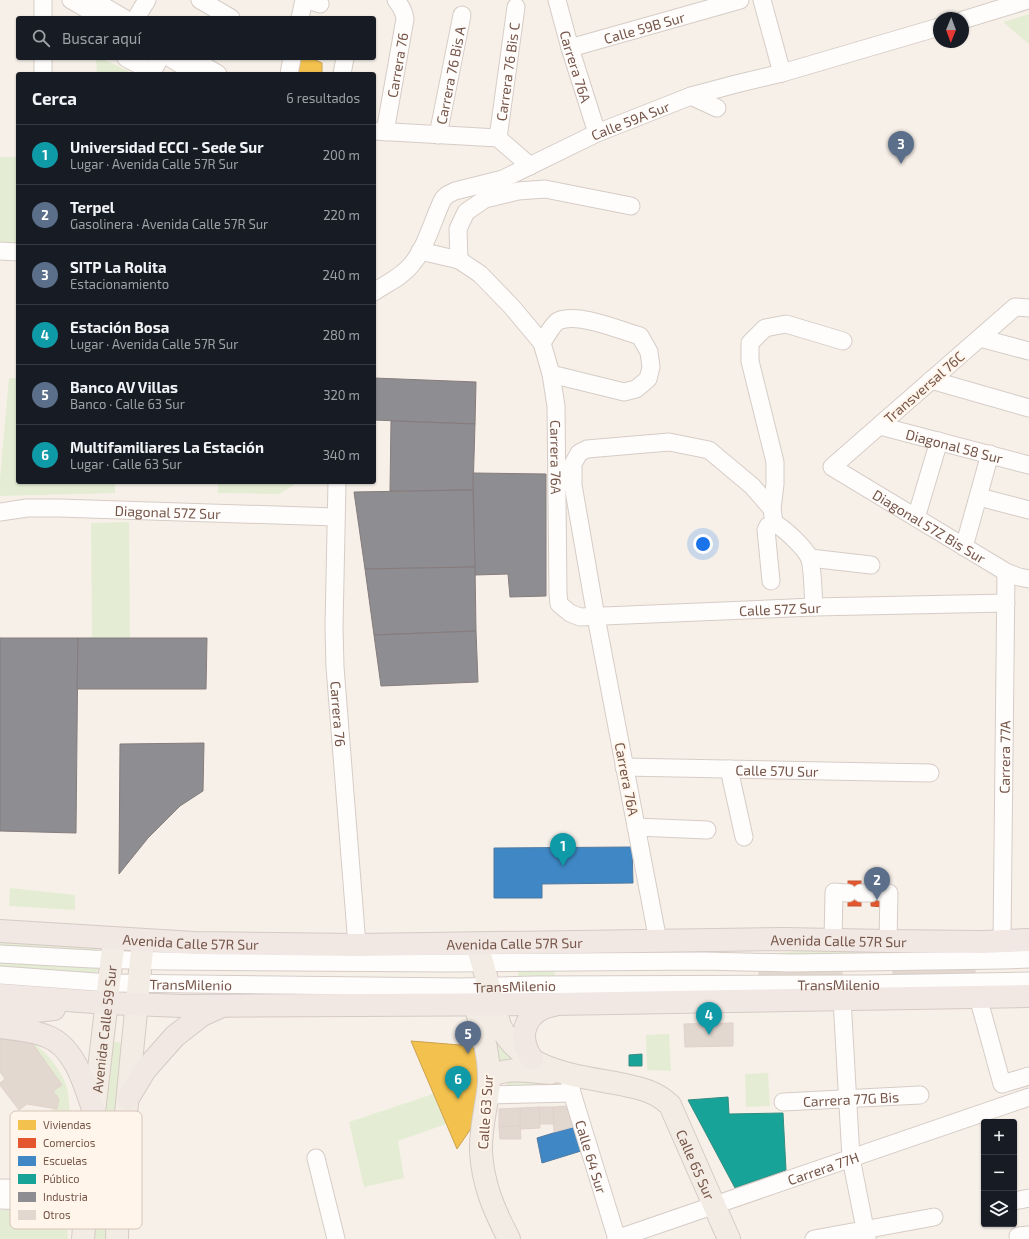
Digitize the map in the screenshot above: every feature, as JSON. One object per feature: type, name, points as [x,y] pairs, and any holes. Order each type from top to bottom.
[{"type":"highway","name":"Avenida Calle 57R Sur","points":[[0,931],[112,949],[142,950],[194,943],[357,945],[480,954],[658,941],[785,939],[888,942],[1002,942],[1029,940]]},
{"type":"highway","points":[[0,1015],[108,993]]},
{"type":"highway","points":[[0,995],[108,993],[138,994],[223,1005],[486,998],[555,1004],[1029,996]]},
{"type":"highway","points":[[532,1059],[527,1052],[524,1042],[526,1024],[535,1012],[555,1004]]},
{"type":"highway","points":[[128,1098],[145,1070],[175,1036],[202,1015],[223,1005]]},
{"type":"highway","points":[[0,1027],[47,1036],[55,1040],[63,1047],[73,1059],[80,1073],[94,1111]]},
{"type":"main road","name":"Avenida Calle 59 Sur","points":[[94,1111],[112,949]]},
{"type":"main road","points":[[127,1111],[142,950]]},
{"type":"main road","name":"Calle 63 Sur","points":[[480,954],[486,998],[484,1039],[488,1086],[482,1128],[481,1151],[485,1183],[493,1208],[509,1239]]},
{"type":"main road","name":"Calle 63 Sur","points":[[486,998],[506,1036],[513,1045],[522,1053],[550,1068],[570,1084]]},
{"type":"main road","points":[[488,1086],[500,1072],[509,1071],[570,1084]]},
{"type":"main road","name":"Calle 65 Sur","points":[[570,1084],[643,1089],[657,1095],[666,1102],[672,1109],[729,1239]]},
{"type":"main road","points":[[117,1229],[117,1239]]},
{"type":"street","points":[[43,0],[43,16]]},
{"type":"street","points":[[71,0],[96,12],[115,16]]},
{"type":"street","points":[[137,16],[147,0]]},
{"type":"street","points":[[200,0],[227,16]]},
{"type":"street","name":"Carrera 76","points":[[379,132],[404,18],[402,7],[396,0]]},
{"type":"street","name":"Carrera 76A","points":[[557,0],[570,48],[597,133]]},
{"type":"street","name":"Calle 59B Sur","points":[[570,48],[740,0]]},
{"type":"street","points":[[762,0],[782,73]]},
{"type":"street","points":[[301,16],[310,1]]},
{"type":"street","points":[[969,18],[1020,1]]},
{"type":"street","name":"Carrera 76 Bis C","points":[[498,138],[516,7]]},
{"type":"street","name":"Carrera 76 Bis A","points":[[438,135],[462,16]]},
{"type":"street","name":"Calle 59A Sur","points":[[376,291],[395,279],[411,265],[420,251],[442,200],[447,195],[455,191],[503,179],[597,133],[691,96],[782,73],[933,29]]},
{"type":"street","points":[[42,72],[43,60]]},
{"type":"street","points":[[130,60],[152,72],[159,60]]},
{"type":"street","points":[[173,60],[193,72]]},
{"type":"street","points":[[194,60],[215,72]]},
{"type":"street","points":[[290,72],[292,60]]},
{"type":"street","points":[[342,72],[345,60]]},
{"type":"street","points":[[691,96],[717,108]]},
{"type":"street","points":[[379,132],[498,138],[530,166]]},
{"type":"street","points":[[458,260],[458,229],[466,212],[485,199],[518,191],[545,189],[631,206]]},
{"type":"street","points":[[0,251],[16,252]]},
{"type":"street","points":[[420,251],[458,260],[480,274],[512,307],[542,343],[557,322],[570,318],[584,319],[640,336],[649,352],[651,367],[648,379],[636,389],[624,392],[551,374]]},
{"type":"street","name":"Transversal 76C","points":[[832,467],[980,338],[1022,307]]},
{"type":"street","points":[[771,581],[766,530],[773,516],[775,462],[750,361],[750,343],[765,328],[786,324],[843,341]]},
{"type":"street","points":[[980,338],[1029,351]]},
{"type":"street","name":"Carrera 76A","points":[[542,343],[551,374],[556,406],[559,604]]},
{"type":"street","points":[[932,380],[1029,408]]},
{"type":"street","name":"Diagonal 58 Sur","points":[[880,426],[1029,465]]},
{"type":"street","points":[[916,518],[939,441]]},
{"type":"street","name":"Carrera 76A","points":[[658,941],[596,617],[573,485],[573,464],[579,453],[587,449],[669,442],[709,450],[752,486],[773,516]]},
{"type":"street","points":[[964,547],[990,454]]},
{"type":"street","name":"Diagonal 57Z Bis Sur","points":[[832,467],[1006,572],[1029,579]]},
{"type":"street","name":"Carrera 76","points":[[336,484],[334,627],[335,667],[357,945]]},
{"type":"street","points":[[979,497],[1029,510]]},
{"type":"street","name":"Diagonal 57Z Sur","points":[[0,512],[27,508],[59,508],[335,517]]},
{"type":"street","points":[[773,516],[781,527],[794,539],[810,558],[814,607]]},
{"type":"street","points":[[768,547],[794,539]]},
{"type":"street","points":[[810,558],[871,565]]},
{"type":"street","name":"Carrera 77A","points":[[1002,942],[1006,572]]},
{"type":"street","name":"Calle 57Z Sur","points":[[559,604],[570,613],[580,617],[596,617],[814,607],[1006,603]]},
{"type":"street","name":"Calle 57U Sur","points":[[624,766],[930,773]]},
{"type":"street","points":[[729,769],[744,837]]},
{"type":"street","points":[[636,827],[708,830]]},
{"type":"street","points":[[833,940],[834,892],[889,893],[888,942]]},
{"type":"street","points":[[0,954],[112,949]]},
{"type":"street","name":"TransMilenio","points":[[142,950],[480,954],[790,963],[1029,959]]},
{"type":"street","points":[[0,976],[108,993]]},
{"type":"street","name":"TransMilenio","points":[[138,994],[446,987],[486,998],[864,984],[1029,981]]},
{"type":"street","points":[[978,997],[1002,1084],[1029,1076]]},
{"type":"street","points":[[842,999],[851,1158],[866,1234]]},
{"type":"street","name":"Calle 64 Sur","points":[[570,1084],[617,1239]]},
{"type":"street","name":"Carrera 77G Bis","points":[[783,1102],[920,1094]]},
{"type":"street","name":"Carrera 77H","points":[[617,1239],[1029,1097]]},
{"type":"street","points":[[316,1158],[336,1239]]},
{"type":"street","points":[[0,1188],[10,1188]]},
{"type":"street","points":[[1017,1200],[1029,1198]]},
{"type":"street","points":[[0,1200],[10,1200]]},
{"type":"street","points":[[814,1239],[866,1234],[934,1217]]},
{"type":"green space","points":[[1029,14],[1029,44],[1003,22]]},
{"type":"green space","points":[[96,60],[105,60],[130,72],[97,72]]},
{"type":"green space","points":[[0,157],[16,157],[16,244],[0,244]]},
{"type":"green space","points":[[9,378],[16,378],[16,484],[115,484],[115,493],[0,496],[0,479]]},
{"type":"green space","points":[[218,484],[296,484],[279,494],[218,493]]},
{"type":"green space","points":[[129,522],[130,638],[92,638],[91,523]]},
{"type":"green space","points":[[10,888],[75,895],[75,910],[9,906]]},
{"type":"green space","points":[[0,939],[98,946],[97,952],[0,949]]},
{"type":"green space","points":[[806,950],[840,950],[891,957],[743,957]]},
{"type":"green space","points":[[0,960],[97,967],[98,970],[95,974],[0,970]]},
{"type":"green space","points":[[555,966],[555,977],[518,978],[518,967]]},
{"type":"green space","points":[[669,1034],[671,1071],[647,1070],[646,1035]]},
{"type":"green space","points":[[500,1040],[518,1059],[496,1064],[491,1043]]},
{"type":"green space","points":[[107,1041],[125,1043],[119,1111],[102,1111]]},
{"type":"green space","points":[[32,1043],[47,1055],[61,1074],[67,1088],[69,1111],[53,1111],[53,1109],[57,1109],[59,1099],[53,1091],[61,1085]]},
{"type":"green space","points":[[768,1073],[770,1106],[746,1107],[745,1074]]},
{"type":"green space","points":[[509,1080],[562,1083],[561,1090],[508,1087],[506,1082]]},
{"type":"green space","points":[[433,1094],[446,1124],[398,1141],[404,1178],[364,1187],[349,1122]]},
{"type":"green space","points":[[0,1210],[10,1210],[10,1229],[67,1229],[68,1239],[0,1239]]},
{"type":"green space","points":[[95,1229],[110,1229],[109,1239],[94,1239]]},
{"type":"building: Viviendas","points":[[300,60],[315,60],[322,63],[322,72],[298,72]]},
{"type":"building: Viviendas","points":[[411,1041],[472,1046],[478,1057],[480,1103],[472,1127],[457,1149]]},
{"type":"building: Comercios","points":[[848,881],[861,881],[861,906],[848,906]]},
{"type":"building: Comercios","points":[[871,881],[884,881],[883,907],[871,906]]},
{"type":"building: Escuelas","points":[[632,847],[633,883],[542,884],[542,898],[494,898],[494,848]]},
{"type":"building: Escuelas","points":[[573,1127],[581,1151],[542,1163],[537,1138]]},
{"type":"building: Público","points":[[642,1054],[642,1066],[629,1066],[629,1055]]},
{"type":"building: Público","points":[[728,1097],[729,1114],[783,1113],[786,1170],[735,1188],[688,1100]]},
{"type":"building: Industria","points":[[376,378],[476,382],[475,424],[376,420]]},
{"type":"building: Industria","points":[[391,421],[475,424],[473,490],[390,491]]},
{"type":"building: Industria","points":[[473,473],[546,474],[546,596],[510,597],[508,574],[475,575]]},
{"type":"building: Industria","points":[[473,490],[475,567],[365,569],[354,492]]},
{"type":"building: Industria","points":[[475,567],[476,631],[374,635],[365,569]]},
{"type":"building: Industria","points":[[476,631],[478,682],[381,686],[374,635]]},
{"type":"building: Industria","points":[[0,638],[78,638],[76,833],[0,831]]},
{"type":"building: Industria","points":[[78,638],[207,638],[206,689],[77,689]]},
{"type":"building: Industria","points":[[204,743],[203,791],[180,806],[148,838],[119,874],[120,744]]},
{"type":"building: Otros","points":[[893,966],[975,966],[975,974],[893,975]]},
{"type":"building: Otros","points":[[842,967],[842,975],[759,976],[759,968]]},
{"type":"building: Otros","points":[[733,1023],[733,1046],[685,1047],[684,1024]]},
{"type":"building: Otros","points":[[0,1039],[32,1043],[62,1085],[53,1091],[59,1099],[57,1109],[27,1104],[19,1110],[0,1085],[0,1083],[5,1079],[0,1072]]},
{"type":"building: Otros","points":[[567,1106],[573,1127],[554,1132],[553,1107]]},
{"type":"building: Otros","points":[[539,1107],[553,1107],[554,1124],[540,1124]]},
{"type":"building: Otros","points":[[539,1107],[540,1128],[520,1129],[520,1108]]},
{"type":"building: Otros","points":[[520,1108],[520,1126],[499,1127],[499,1109]]},
{"type":"building: Otros","points":[[520,1126],[521,1139],[500,1139],[499,1127]]},
{"type":"place","name":"SITP La Rolita","points":[[901,164]]},
{"type":"place","name":"Universidad ECCI - Sede Sur","points":[[563,866]]},
{"type":"place","name":"Terpel","points":[[877,900]]},
{"type":"place","name":"Estación Bosa","points":[[709,1035]]},
{"type":"place","name":"Banco AV Villas","points":[[468,1054]]},
{"type":"place","name":"Multifamiliares La Estación","points":[[458,1099]]}]
